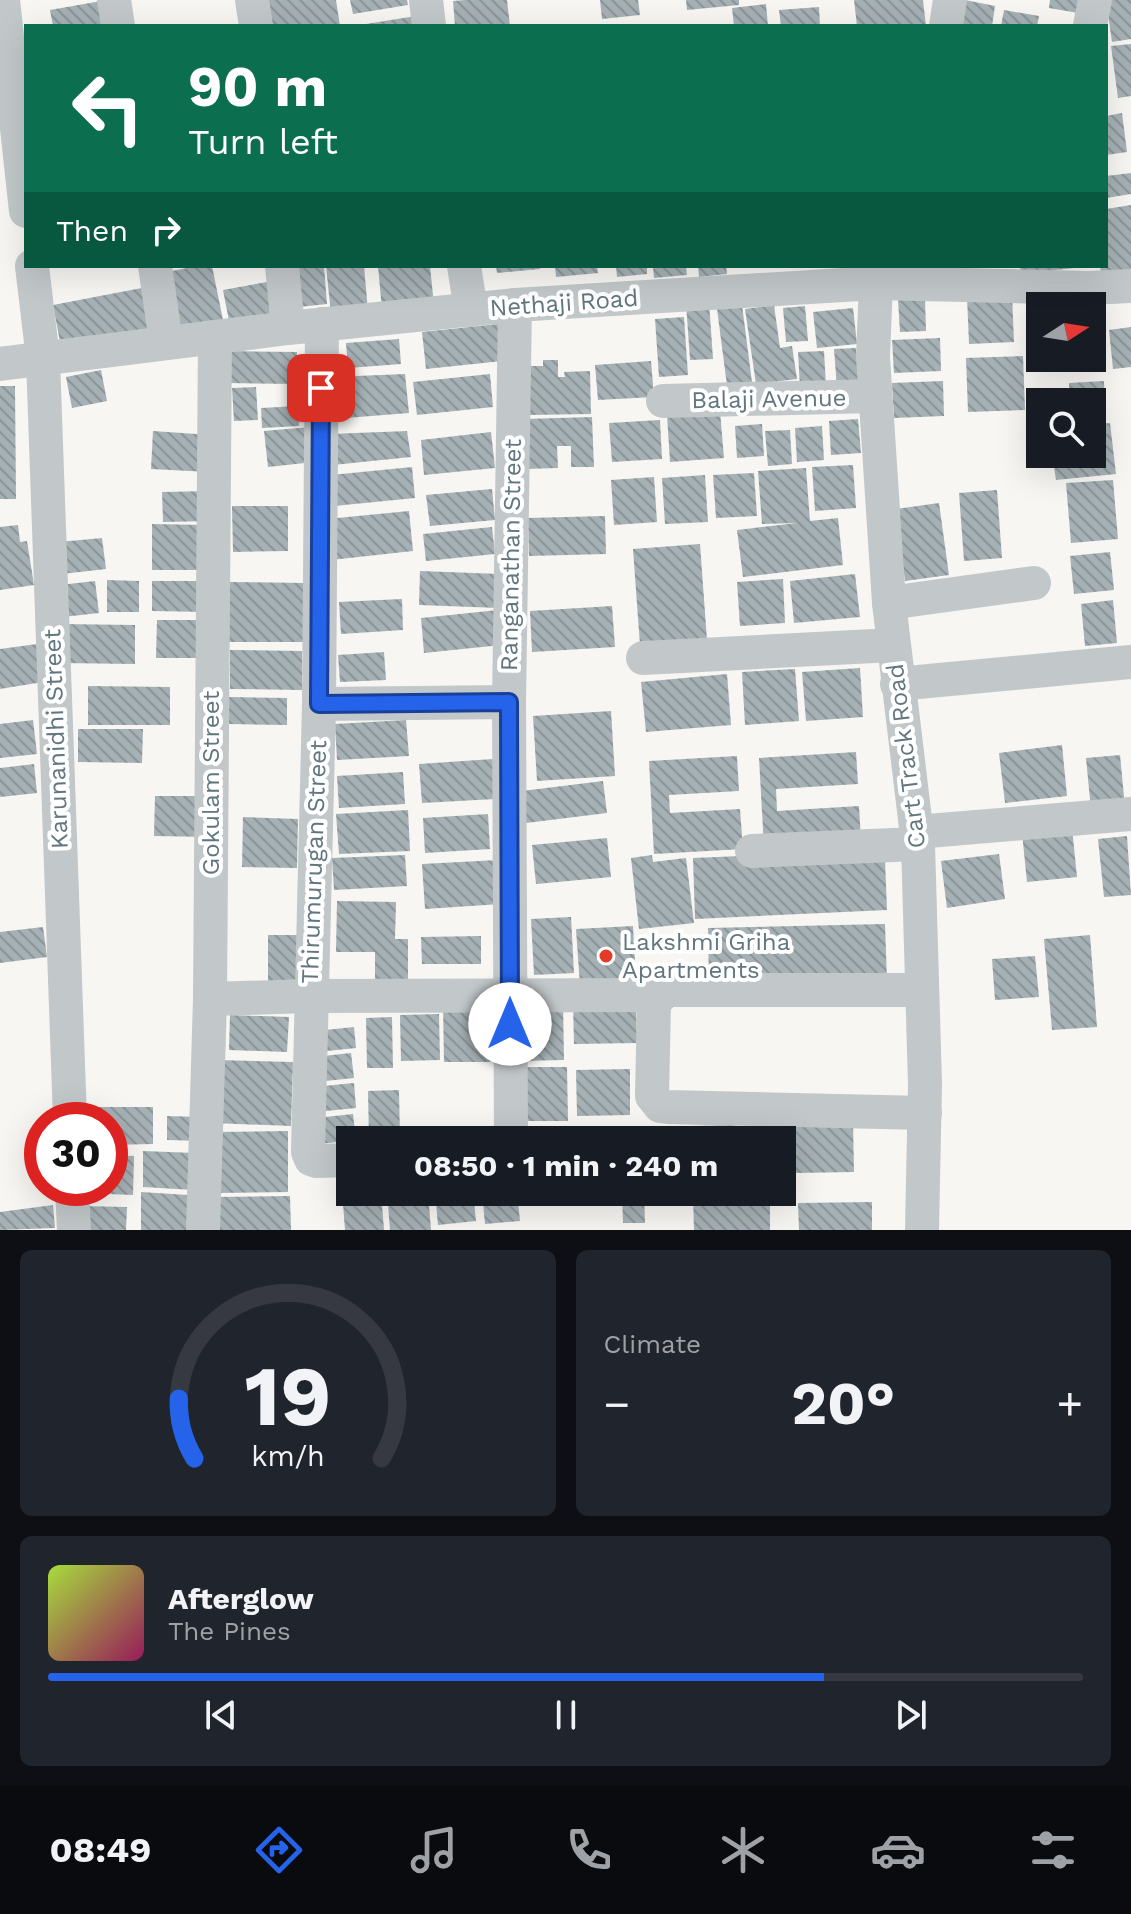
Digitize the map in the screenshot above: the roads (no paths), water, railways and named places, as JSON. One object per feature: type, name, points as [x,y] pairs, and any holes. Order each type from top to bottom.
[{"type":"street","points":[[3,0],[4,47],[24,196]]},
{"type":"street","points":[[114,0],[118,24]]},
{"type":"street","points":[[252,0],[256,24]]},
{"type":"street","points":[[426,0],[429,24]]},
{"type":"street","points":[[946,24],[950,0]]},
{"type":"street","points":[[1090,24],[1095,0]]},
{"type":"street","name":"Karunanidhi Street","points":[[32,268],[43,359],[69,1102]]},
{"type":"street","points":[[155,268],[166,342]]},
{"type":"street","points":[[282,268],[288,328]]},
{"type":"street","points":[[464,268],[471,310]]},
{"type":"street","name":"Nethaji Road","points":[[0,364],[322,324],[515,305],[889,278],[1087,277],[1131,286]]},
{"type":"street","name":"Cart Track Road","points":[[889,278],[873,357],[889,603],[917,838],[925,1113],[922,1230]]},
{"type":"street","name":"Ranganathan Street","points":[[511,1126],[509,702],[515,305]]},
{"type":"street","name":"Thirumurugan Street","points":[[322,324],[319,704],[308,1152],[311,1159],[317,1161],[336,1160]]},
{"type":"street","name":"Gokulam Street","points":[[203,1230],[210,999],[215,337]]},
{"type":"street","name":"Balaji Avenue","points":[[663,401],[875,396]]},
{"type":"street","points":[[889,603],[1034,583]]},
{"type":"street","points":[[643,658],[893,645]]},
{"type":"street","points":[[897,684],[1131,662]]},
{"type":"street","points":[[319,704],[509,702]]},
{"type":"street","points":[[752,851],[917,838],[1131,814]]},
{"type":"street","points":[[922,990],[667,990],[654,1002],[652,1096],[660,1106],[668,1107],[925,1113]]},
{"type":"street","points":[[210,999],[643,995]]},
{"type":"street","points":[[73,1206],[74,1230]]},
{"type":"place","name":"Lakshmi Griha Apartments","points":[[606,956]]}]
